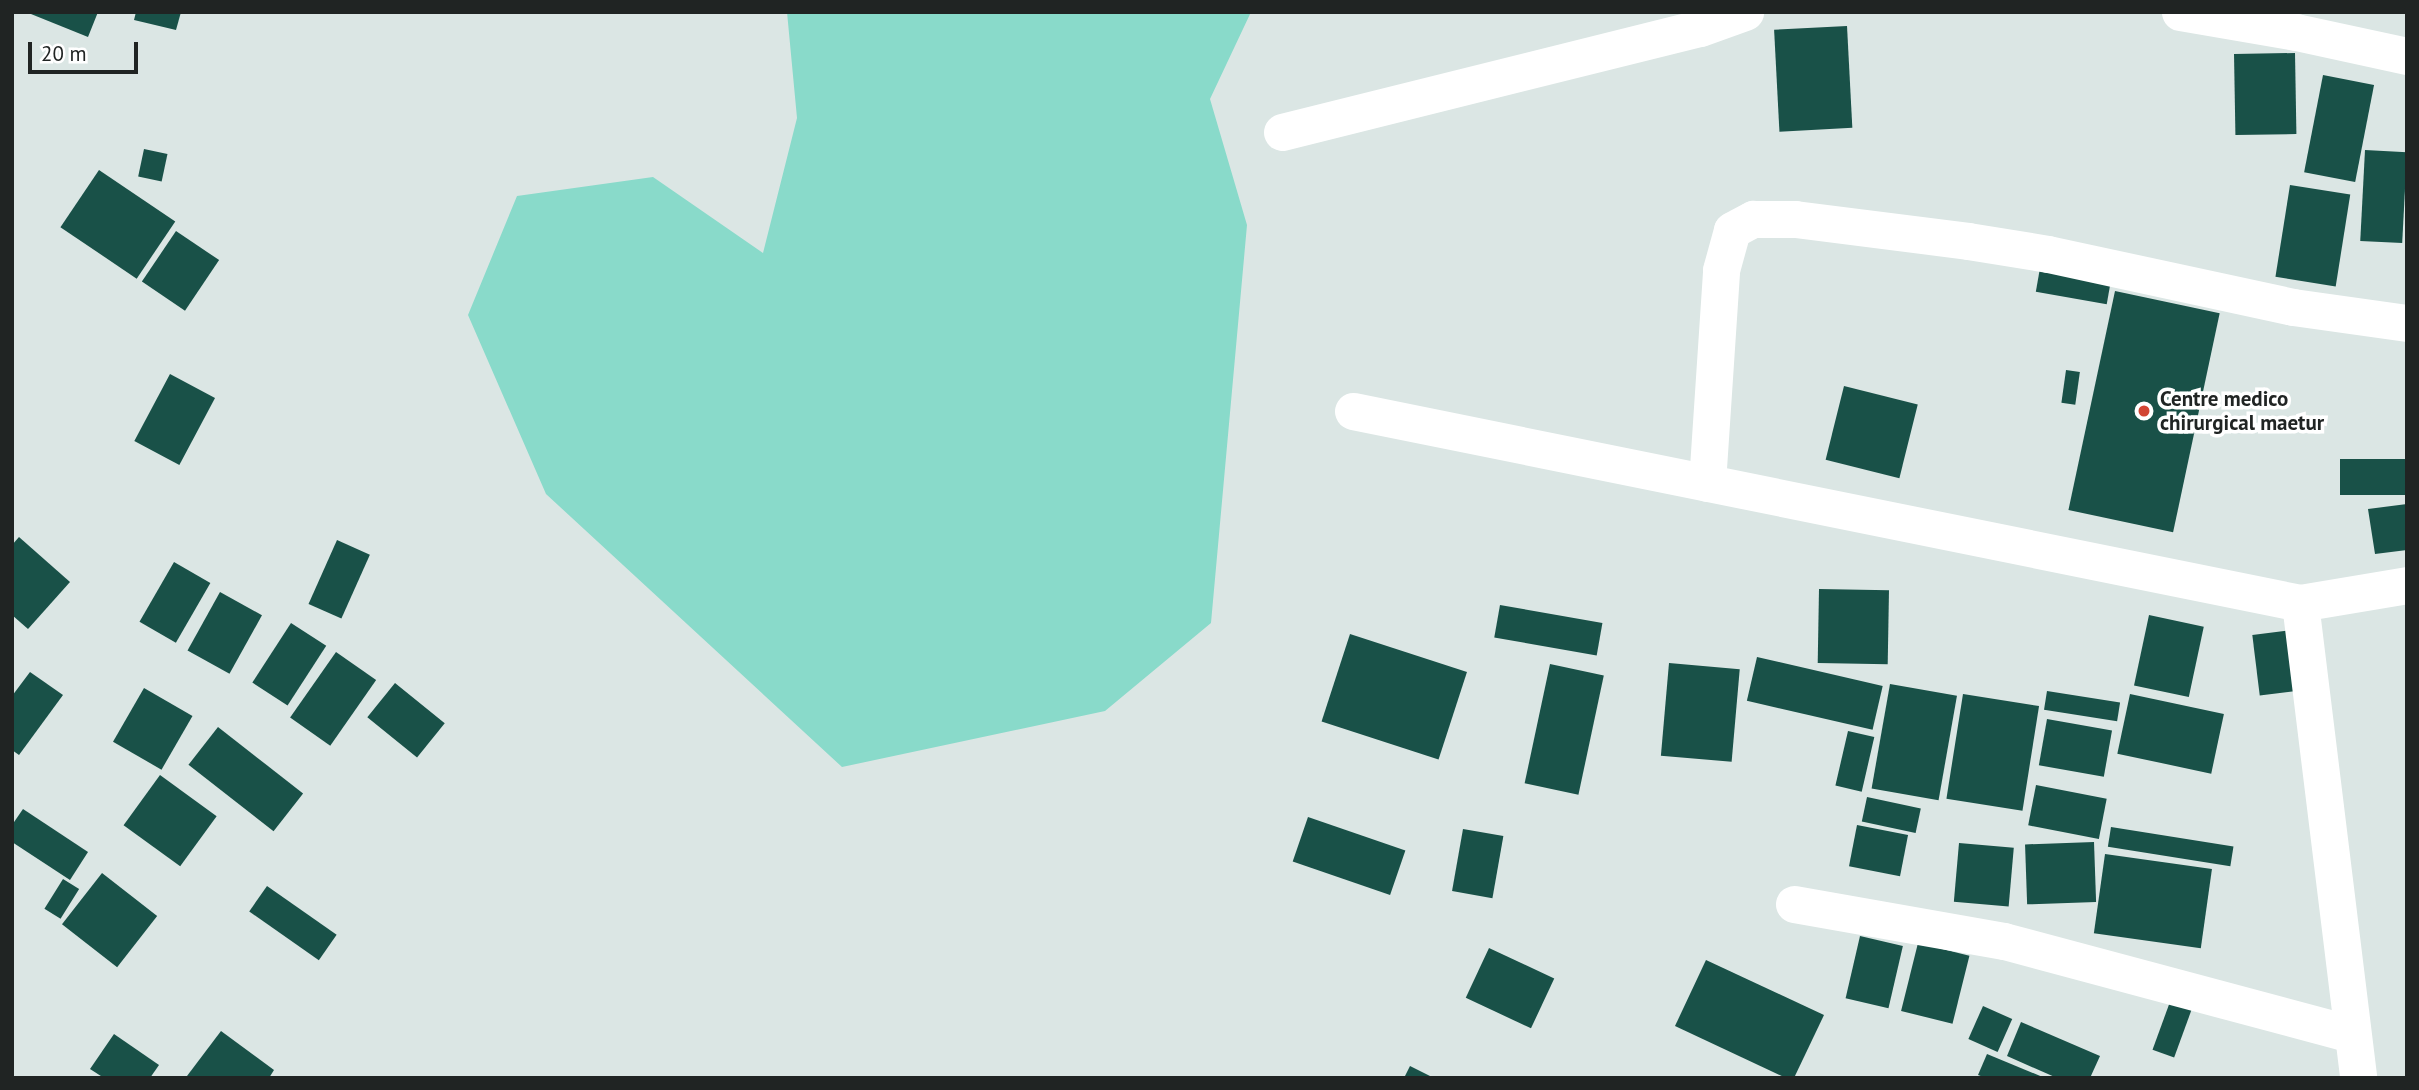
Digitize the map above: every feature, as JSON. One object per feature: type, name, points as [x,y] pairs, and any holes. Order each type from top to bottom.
[{"type":"street","points":[[1282,132],[1700,28],[1745,12]]},
{"type":"street","points":[[2180,12],[2296,32],[2407,56]]},
{"type":"street","points":[[1707,484],[1721,270],[1732,230],[1753,219],[1795,219],[1968,241],[2048,254],[2293,307],[2407,323]]},
{"type":"street","points":[[1353,411],[2300,603],[2407,585]]},
{"type":"street","points":[[2300,603],[2358,1078]]},
{"type":"street","points":[[1794,904],[2004,941],[2352,1034]]},
{"type":"green space","points":[[787,12],[1251,12],[1210,99],[1247,225],[1211,623],[1105,711],[842,767],[546,494],[468,315],[517,196],[653,177],[763,253],[797,118]]},
{"type":"building","points":[[26,12],[98,12],[88,37]]},
{"type":"building","points":[[136,12],[181,12],[176,30],[134,20]]},
{"type":"building","points":[[1847,26],[1852,128],[1779,132],[1774,30]]},
{"type":"building","points":[[2295,53],[2296,134],[2235,135],[2234,54]]},
{"type":"building","points":[[2323,75],[2374,85],[2355,182],[2304,172]]},
{"type":"building","points":[[144,149],[167,154],[162,181],[138,176]]},
{"type":"building","points":[[2365,150],[2407,152],[2402,243],[2360,241]]},
{"type":"building","points":[[99,170],[175,221],[137,279],[60,227]]},
{"type":"building","points":[[2290,185],[2350,195],[2336,286],[2275,277]]},
{"type":"building","points":[[176,231],[219,260],[185,311],[142,282]]},
{"type":"building","points":[[2040,268],[2111,281],[2107,304],[2036,292]]},
{"type":"building","name":"Centre medico chirurgical maetur","points":[[2115,291],[2220,313],[2173,532],[2068,510]]},
{"type":"building","points":[[2066,370],[2080,372],[2075,405],[2061,403]]},
{"type":"building","points":[[170,374],[215,398],[179,465],[134,441]]},
{"type":"building","points":[[1844,386],[1918,404],[1899,478],[1826,460]]},
{"type":"building","points":[[2340,459],[2407,459],[2407,495],[2340,495]]},
{"type":"building","points":[[2407,504],[2407,550],[2375,554],[2368,509]]},
{"type":"building","points":[[19,537],[70,582],[28,629],[12,615],[12,545]]},
{"type":"building","points":[[337,540],[370,555],[341,619],[309,604]]},
{"type":"building","points":[[174,562],[210,583],[176,643],[140,622]]},
{"type":"building","points":[[1819,589],[1889,590],[1888,664],[1818,663]]},
{"type":"building","points":[[220,592],[262,615],[229,674],[188,651]]},
{"type":"building","points":[[1500,605],[1602,623],[1597,656],[1494,637]]},
{"type":"building","points":[[2149,615],[2204,627],[2189,697],[2134,685]]},
{"type":"building","points":[[291,623],[326,646],[288,705],[252,683]]},
{"type":"building","points":[[2293,630],[2300,691],[2260,696],[2252,635]]},
{"type":"building","points":[[1350,634],[1467,672],[1439,760],[1322,721]]},
{"type":"building","points":[[336,652],[376,680],[330,746],[290,718]]},
{"type":"building","points":[[1757,657],[1883,686],[1873,730],[1747,701]]},
{"type":"building","points":[[1669,663],[1740,669],[1732,762],[1661,756]]},
{"type":"building","points":[[1550,664],[1604,675],[1578,795],[1525,783]]},
{"type":"building","points":[[30,672],[63,695],[19,755],[12,750],[12,696]]},
{"type":"building","points":[[395,683],[445,723],[417,757],[367,717]]},
{"type":"building","points":[[1890,684],[1957,696],[1939,800],[1872,788]]},
{"type":"building","points":[[144,688],[192,716],[161,770],[113,742]]},
{"type":"building","points":[[2047,691],[2120,703],[2117,721],[2044,710]]},
{"type":"building","points":[[1963,694],[2039,706],[2022,811],[1946,799]]},
{"type":"building","points":[[2130,694],[2224,714],[2211,774],[2117,754]]},
{"type":"building","points":[[2047,719],[2112,730],[2104,777],[2039,765]]},
{"type":"building","points":[[218,727],[303,793],[274,831],[188,765]]},
{"type":"building","points":[[1848,731],[1874,737],[1862,792],[1835,786]]},
{"type":"building","points":[[160,775],[217,816],[180,866],[124,825]]},
{"type":"building","points":[[2036,785],[2107,799],[2099,839],[2028,825]]},
{"type":"building","points":[[1867,797],[1921,808],[1916,833],[1862,821]]},
{"type":"building","points":[[23,809],[88,852],[70,880],[12,842],[12,825]]},
{"type":"building","points":[[1308,817],[1405,851],[1390,895],[1293,861]]},
{"type":"building","points":[[1857,825],[1908,835],[1900,876],[1849,866]]},
{"type":"building","points":[[2111,827],[2233,846],[2230,866],[2108,847]]},
{"type":"building","points":[[1463,829],[1503,836],[1492,898],[1452,891]]},
{"type":"building","points":[[2094,842],[2096,902],[2027,904],[2025,844]]},
{"type":"building","points":[[1959,843],[2014,848],[2009,907],[1954,902]]},
{"type":"building","points":[[2105,854],[2212,869],[2201,948],[2094,933]]},
{"type":"building","points":[[102,873],[157,916],[117,967],[62,924]]},
{"type":"building","points":[[63,879],[79,889],[61,919],[44,909]]},
{"type":"building","points":[[267,886],[337,935],[319,960],[249,911]]},
{"type":"building","points":[[1860,936],[1903,946],[1888,1008],[1846,998]]},
{"type":"building","points":[[1918,943],[1969,956],[1952,1024],[1901,1011]]},
{"type":"building","points":[[1489,948],[1554,978],[1531,1028],[1466,998]]},
{"type":"building","points":[[1706,960],[1824,1015],[1794,1078],[1786,1078],[1675,1026]]},
{"type":"building","points":[[2171,999],[2193,1007],[2174,1058],[2153,1050]]},
{"type":"building","points":[[1983,1006],[2012,1019],[1998,1052],[1968,1039]]},
{"type":"building","points":[[2021,1022],[2100,1056],[2090,1078],[2057,1078],[2007,1056]]},
{"type":"building","points":[[221,1031],[274,1070],[269,1078],[187,1076]]},
{"type":"building","points":[[114,1034],[159,1065],[150,1078],[104,1078],[90,1069]]},
{"type":"building","points":[[1987,1054],[2045,1078],[1986,1078],[1978,1075]]},
{"type":"building","points":[[1410,1066],[1434,1078],[1404,1078]]},
{"type":"place","name":"Centre medico chirurgical maetur","points":[[2144,411]]}]
